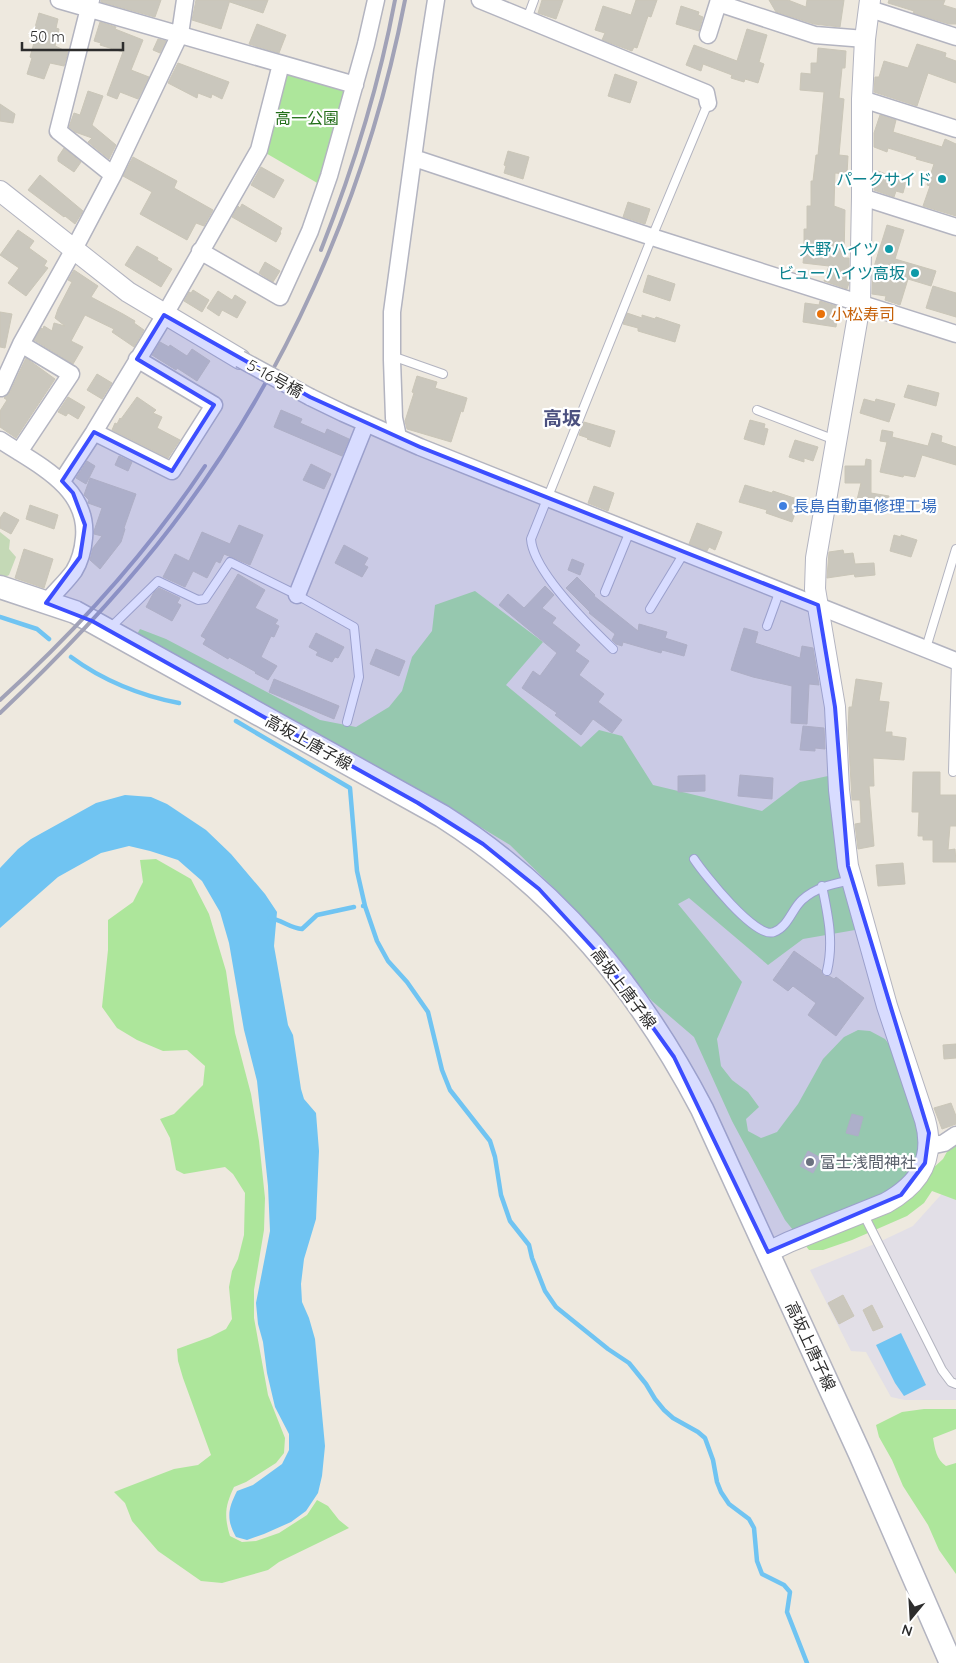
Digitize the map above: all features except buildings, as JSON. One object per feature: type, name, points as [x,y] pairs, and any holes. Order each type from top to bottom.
[{"type":"main road","name":"高坂上唐子線","points":[[0,587],[75,612],[442,816],[483,844],[539,889],[574,924],[644,1012],[674,1057],[718,1143],[860,1454],[951,1663]]},
{"type":"street","points":[[59,0],[90,4],[180,34],[355,84]]},
{"type":"street","points":[[0,389],[21,344],[113,175],[180,34],[185,0]]},
{"type":"street","points":[[200,251],[280,297],[314,222],[329,176],[376,0]]},
{"type":"street","points":[[398,438],[394,418],[392,312],[436,0]]},
{"type":"street","points":[[480,0],[706,93],[708,103]]},
{"type":"street","points":[[708,35],[719,2],[815,35],[865,39]]},
{"type":"street","points":[[90,4],[58,131],[113,175]]},
{"type":"street","points":[[768,1252],[863,1213],[901,1195],[919,1174],[930,1146],[929,1133],[887,1006],[848,866],[839,790],[835,707],[814,589],[816,558],[835,440],[860,304],[862,99],[865,39],[870,5],[956,37]]},
{"type":"street","points":[[62,481],[94,432],[164,315],[259,150],[281,64]]},
{"type":"street","points":[[862,99],[956,129]]},
{"type":"street","points":[[414,158],[652,237],[956,334]]},
{"type":"street","points":[[0,191],[128,292],[240,359]]},
{"type":"street","points":[[862,196],[956,227]]},
{"type":"street","points":[[19,452],[72,374],[21,344]]},
{"type":"street","points":[[94,432],[172,471],[214,405],[137,359]]},
{"type":"street","name":"5-16号橋","points":[[240,359],[310,397],[398,438],[956,661]]},
{"type":"street","points":[[297,595],[366,423]]},
{"type":"street","points":[[0,440],[62,481],[73,493],[81,510],[85,525],[80,557],[74,570],[46,603]]},
{"type":"street","points":[[930,1146],[944,1144],[956,1135]]},
{"type":"lane","points":[[527,19],[534,0]]},
{"type":"lane","points":[[613,649],[567,599],[540,566],[532,547],[531,539],[708,103]]},
{"type":"lane","points":[[392,356],[443,374]]},
{"type":"lane","points":[[757,410],[835,440]]},
{"type":"lane","points":[[605,592],[630,531]]},
{"type":"lane","points":[[926,648],[956,549]]},
{"type":"lane","points":[[650,609],[684,553]]},
{"type":"lane","points":[[108,630],[158,580],[198,600],[205,599],[230,562],[354,626],[358,676],[347,722]]},
{"type":"lane","points":[[767,626],[780,590]]},
{"type":"lane","points":[[953,772],[956,661]]},
{"type":"lane","points":[[694,859],[710,881],[736,910],[765,933],[774,933],[783,926],[801,901],[822,886],[851,880]]},
{"type":"lane","points":[[822,886],[830,922],[831,954],[827,971]]},
{"type":"lane","points":[[863,1213],[942,1370],[951,1382],[956,1384]]},
{"type":"highlighted area","points":[[164,315],[310,397],[420,447],[818,605],[835,707],[848,866],[929,1133],[925,1163],[901,1195],[768,1252],[674,1057],[606,962],[539,889],[483,844],[418,803],[92,621],[46,603],[80,557],[85,525],[73,493],[62,481],[94,432],[172,471],[214,405],[137,359]]},
{"type":"shaded area","points":[[956,1186],[956,1400],[905,1400],[891,1397],[866,1352],[851,1351],[810,1270],[913,1226],[948,1187]]},
{"type":"green space","name":"高一公園","points":[[292,73],[346,88],[319,184],[264,152],[285,76]]},
{"type":"green space","points":[[0,532],[10,540],[9,549],[16,557],[9,575],[5,577],[0,575]]},
{"type":"green space","points":[[475,591],[543,642],[506,685],[581,747],[599,730],[622,736],[653,785],[762,811],[800,782],[828,776],[855,930],[803,939],[768,965],[689,898],[678,904],[742,982],[717,1039],[721,1066],[732,1080],[748,1092],[759,1107],[746,1119],[748,1131],[761,1138],[777,1132],[798,1104],[823,1059],[844,1037],[858,1030],[870,1031],[885,1039],[894,1051],[930,1171],[943,1159],[949,1148],[956,1145],[956,1200],[932,1191],[924,1203],[907,1216],[852,1240],[823,1250],[809,1250],[785,1220],[732,1121],[694,1037],[652,1001],[565,899],[510,845],[444,805],[136,636],[140,629],[166,639],[320,720],[356,727],[389,707],[402,691],[412,657],[432,631],[435,605]]},
{"type":"green space","points":[[156,859],[191,879],[209,914],[226,971],[235,1033],[251,1094],[259,1141],[265,1198],[264,1230],[254,1290],[254,1318],[268,1395],[285,1438],[284,1453],[276,1463],[246,1482],[234,1487],[226,1511],[230,1536],[242,1542],[256,1541],[279,1533],[307,1515],[317,1500],[328,1506],[339,1520],[349,1528],[279,1562],[268,1570],[222,1583],[201,1581],[158,1551],[132,1521],[125,1503],[114,1492],[174,1469],[198,1465],[211,1455],[183,1378],[177,1349],[226,1329],[232,1319],[229,1287],[232,1271],[238,1259],[244,1235],[245,1193],[233,1174],[225,1167],[184,1174],[176,1170],[170,1138],[160,1119],[174,1114],[203,1085],[205,1066],[187,1050],[163,1051],[137,1040],[117,1028],[102,1007],[108,950],[108,920],[133,902],[143,882],[140,860]]},
{"type":"green space","points":[[924,1409],[956,1409],[956,1429],[933,1438],[936,1454],[940,1460],[946,1466],[956,1463],[956,1574],[939,1550],[928,1525],[903,1486],[892,1460],[879,1437],[876,1425],[902,1412]]},
{"type":"water","points":[[125,795],[151,797],[167,804],[206,830],[231,854],[265,894],[277,912],[274,946],[288,1025],[293,1035],[304,1099],[316,1113],[319,1151],[316,1219],[304,1259],[301,1284],[302,1302],[315,1339],[325,1446],[322,1476],[318,1493],[306,1511],[291,1522],[247,1540],[236,1537],[233,1531],[229,1514],[232,1503],[237,1491],[253,1485],[282,1464],[289,1450],[289,1434],[275,1407],[258,1324],[256,1303],[270,1231],[268,1186],[257,1081],[244,1030],[229,943],[220,912],[202,881],[178,860],[129,846],[101,853],[58,877],[0,928],[0,868],[18,849],[31,839],[96,803]]},
{"type":"water","points":[[901,1333],[926,1385],[904,1396],[895,1383],[876,1345]]},
{"type":"waterway","points":[[0,617],[37,629],[49,639]]},
{"type":"waterway","points":[[71,657],[96,673],[122,686],[150,696],[179,703]]},
{"type":"waterway","points":[[236,721],[350,788],[357,871],[365,906]]},
{"type":"waterway","points":[[363,906],[365,906],[377,941],[388,961],[407,982],[428,1012],[442,1070],[450,1090],[490,1141],[495,1157],[501,1195],[510,1221],[529,1245],[545,1291],[556,1307],[608,1349],[629,1363],[664,1410],[673,1418],[705,1438],[721,1492],[729,1504],[749,1519],[754,1528],[757,1561],[762,1574],[784,1585],[790,1592],[787,1612],[807,1663]]},
{"type":"waterway","points":[[270,918],[302,929],[317,915],[354,907]]},
{"type":"railway","points":[[321,250],[344,189],[364,127],[389,32],[395,0]]},
{"type":"railway","points":[[0,713],[82,632],[157,545],[202,485],[243,421],[280,356],[314,287],[343,218],[368,146],[389,74],[405,0]]},
{"type":"railway","points":[[0,700],[56,646],[110,589],[183,498],[205,466]]},
{"type":"place","name":"パークサイド","points":[[942,179]]},
{"type":"place","name":"大野ハイツ","points":[[889,249]]},
{"type":"place","name":"ビューハイツ高坂","points":[[915,273]]},
{"type":"place","name":"小松寿司","points":[[821,314]]},
{"type":"place","name":"長島自動車修理工場","points":[[783,506]]},
{"type":"place","name":"富士浅間神社","points":[[810,1162]]},
{"type":"district","name":"高坂","points":[[562,418]]}]
